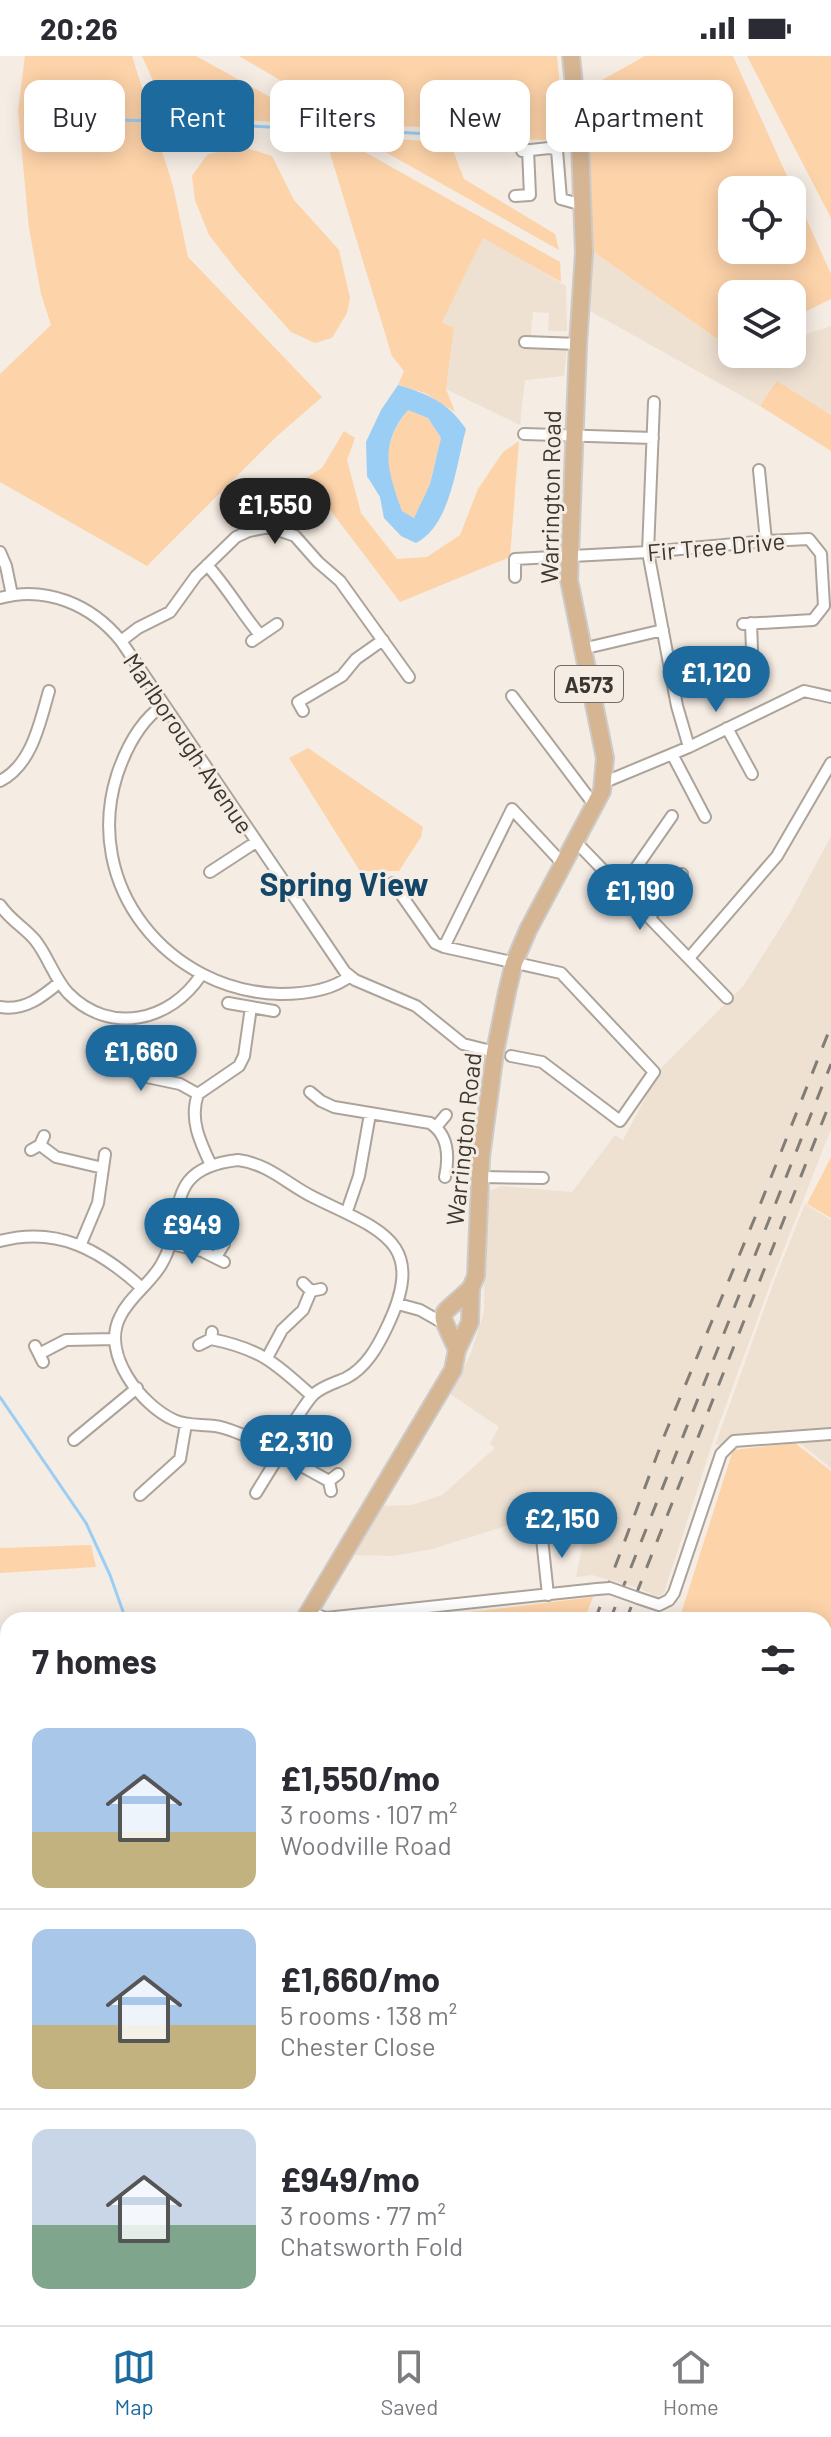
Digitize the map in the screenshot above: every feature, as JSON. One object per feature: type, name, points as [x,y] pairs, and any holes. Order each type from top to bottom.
[{"type":"main road","name":"Warrington Road","points":[[309,1612],[453,1370],[457,1350],[454,1317],[476,1276],[480,1177],[511,1058],[514,963],[605,782],[605,758],[569,580],[584,253],[580,142],[571,56]]},
{"type":"street","points":[[515,196],[530,195],[525,151],[549,148],[557,150],[561,199],[583,205]]},
{"type":"street","points":[[525,342],[578,344]]},
{"type":"street","points":[[654,402],[648,552],[677,706],[689,747]]},
{"type":"street","points":[[524,434],[653,438]]},
{"type":"street","points":[[759,470],[766,541]]},
{"type":"street","points":[[269,527],[278,497]]},
{"type":"street","points":[[121,641],[138,628],[170,612],[207,565],[236,537],[269,527],[289,533],[340,581],[409,677]]},
{"type":"street","name":"Fir Tree Drive","points":[[515,577],[515,559],[809,539],[821,554],[824,606],[813,620],[747,623],[752,650]]},
{"type":"street","points":[[0,552],[12,595]]},
{"type":"street","points":[[207,565],[224,583],[256,638],[277,624]]},
{"type":"street","name":"Marlborough Avenue","points":[[0,598],[44,595],[75,605],[100,619],[121,641],[350,976],[416,1006],[463,1044],[511,1058],[542,1062],[620,1121],[654,1072],[561,973],[514,963]]},
{"type":"street","points":[[582,649],[663,630]]},
{"type":"street","points":[[298,703],[342,676],[356,659],[383,640]]},
{"type":"street","points":[[605,782],[689,747],[804,691],[831,697]]},
{"type":"street","points":[[512,696],[595,806]]},
{"type":"street","points":[[0,781],[12,774],[23,761],[44,697]]},
{"type":"street","points":[[163,705],[147,719],[134,738],[115,783],[109,823],[114,864],[123,891],[150,933],[172,955],[201,975],[239,989],[290,994],[324,989],[350,976]]},
{"type":"street","points":[[727,728],[752,774]]},
{"type":"street","points":[[672,754],[705,817]]},
{"type":"street","points":[[689,958],[777,856],[831,763]]},
{"type":"street","points":[[444,947],[512,809],[564,865]]},
{"type":"street","points":[[622,888],[672,816]]},
{"type":"street","points":[[210,872],[256,842]]},
{"type":"street","points":[[576,842],[727,998]]},
{"type":"street","points":[[650,917],[682,874]]},
{"type":"street","points":[[393,883],[430,937],[444,947],[514,963]]},
{"type":"street","points":[[0,905],[41,947],[60,982],[78,1001],[95,1012],[127,1019],[147,1016],[173,1006],[201,975]]},
{"type":"street","points":[[0,1007],[12,1009],[28,1004],[60,982]]},
{"type":"street","points":[[228,1003],[274,1011]]},
{"type":"street","points":[[211,1165],[195,1126],[195,1105],[198,1094],[205,1086],[239,1066],[244,1056],[251,1007]]},
{"type":"street","points":[[100,1058],[147,1077],[180,1084],[198,1094]]},
{"type":"street","points":[[114,1078],[117,1064]]},
{"type":"street","points":[[310,1092],[334,1107],[430,1123],[444,1141],[452,1164],[445,1177]]},
{"type":"street","points":[[312,1112],[321,1101]]},
{"type":"street","points":[[347,1211],[359,1176],[370,1114]]},
{"type":"street","points":[[436,1127],[446,1115]]},
{"type":"street","points":[[38,1144],[56,1157],[103,1168]]},
{"type":"street","points":[[80,1246],[98,1203],[105,1154]]},
{"type":"street","points":[[238,1160],[261,1165],[306,1194],[347,1211],[375,1227],[395,1249],[403,1273],[398,1304],[379,1344],[363,1365],[347,1377],[320,1389],[291,1425],[273,1439],[254,1438],[227,1428],[186,1424],[162,1414],[137,1388],[121,1364],[115,1339],[119,1318],[160,1266],[171,1244],[180,1195],[187,1184],[211,1165],[238,1160]]},
{"type":"street","points":[[480,1177],[543,1178]]},
{"type":"street","points":[[0,1241],[18,1236],[45,1235],[80,1246],[114,1264],[142,1288]]},
{"type":"street","points":[[171,1244],[220,1260],[224,1244]]},
{"type":"street","points":[[267,1358],[282,1330],[303,1310],[312,1287]]},
{"type":"street","points":[[398,1304],[454,1317]]},
{"type":"street","points":[[199,1345],[212,1335],[248,1347],[267,1358],[312,1396]]},
{"type":"street","points":[[39,1354],[66,1340],[115,1339]]},
{"type":"street","points":[[74,1440],[88,1437],[137,1388]]},
{"type":"street","points":[[140,1495],[153,1490],[180,1459],[186,1424]]},
{"type":"street","points":[[384,1612],[610,1588],[659,1605],[674,1593],[721,1454],[727,1446],[734,1441],[831,1434]]},
{"type":"street","points":[[273,1439],[280,1454],[333,1482]]},
{"type":"street","points":[[256,1493],[280,1454]]},
{"type":"street","points":[[541,1529],[548,1595]]},
{"type":"shaded area","points":[[25,56],[132,56],[141,85],[141,152],[162,152],[188,257],[322,397],[276,437],[147,566],[0,482],[0,374],[51,325],[41,294],[29,228],[18,111]]},
{"type":"shaded area","points":[[142,56],[196,56],[239,80],[153,80]]},
{"type":"shaded area","points":[[239,56],[557,56],[559,80],[546,80],[546,140],[530,139],[530,80],[420,80],[420,127],[404,127],[404,80],[280,80]]},
{"type":"shaded area","points":[[645,56],[733,56],[787,176],[718,176],[718,264],[806,264],[806,218],[831,274],[831,299],[806,311],[806,280],[718,280],[716,338],[591,250],[587,152],[733,152],[733,80],[602,80]]},
{"type":"shaded area","points":[[747,56],[831,56],[831,218]]},
{"type":"shaded area","points":[[254,88],[270,97],[270,122],[254,121]]},
{"type":"shaded area","points":[[404,140],[420,141],[420,152],[454,152],[464,179],[555,234],[559,250],[385,152],[404,152]]},
{"type":"shaded area","points":[[254,150],[272,156],[294,200],[339,250],[350,298],[347,313],[332,338],[315,343],[291,332],[209,235],[195,200],[192,176],[207,155]]},
{"type":"shaded area","points":[[330,152],[365,152],[560,262],[561,282],[483,238],[442,322],[454,328],[446,389],[455,412],[425,393],[398,385],[404,371],[392,356]]},
{"type":"shaded area","points":[[483,237],[566,286],[567,331],[548,331],[549,313],[533,312],[530,342],[567,346],[564,376],[525,380],[520,425],[446,389],[454,328],[442,322]]},
{"type":"shaded area","points":[[591,250],[718,338],[718,368],[806,368],[806,334],[831,326],[831,415],[778,382],[760,406],[588,310]]},
{"type":"shaded area","points":[[777,381],[831,415],[831,451],[760,406]]},
{"type":"shaded area","points":[[408,410],[428,418],[441,438],[430,484],[414,518],[402,511],[388,459],[392,437]]},
{"type":"shaded area","points":[[344,431],[355,438],[347,460],[361,513],[397,559],[427,557],[460,535],[478,489],[503,452],[519,441],[510,557],[400,602],[306,478],[322,468]]},
{"type":"shaded area","points":[[308,748],[423,827],[421,837],[399,871],[360,871],[289,758]]},
{"type":"shaded area","points":[[831,836],[831,1129],[715,1435],[664,1593],[657,1597],[641,1589],[592,1575],[576,1577],[592,1499],[432,1549],[393,1556],[354,1555],[380,1506],[412,1505],[442,1495],[495,1448],[490,1444],[499,1427],[450,1394],[470,1355],[484,1313],[485,1193],[501,1186],[572,1192],[615,1135],[623,1140],[662,1067],[744,985],[791,911]]},
{"type":"shaded area","points":[[831,1157],[831,1218],[807,1204]]},
{"type":"shaded area","points":[[805,1204],[831,1220],[831,1468],[797,1441],[715,1445]]},
{"type":"shaded area","points":[[795,1443],[831,1471],[831,1612],[682,1612],[733,1450]]},
{"type":"shaded area","points":[[91,1545],[96,1567],[0,1573],[0,1548]]},
{"type":"shaded area","points":[[593,1597],[587,1612],[470,1612]]},
{"type":"water","points":[[398,385],[436,400],[452,412],[466,429],[445,509],[428,534],[416,543],[401,536],[384,518],[380,497],[367,476],[366,442],[381,410]],"holes":[[[408,410],[428,418],[441,438],[430,484],[414,518],[402,511],[390,471],[389,447],[392,435]]]},
{"type":"waterway","points":[[125,120],[141,121]]},
{"type":"waterway","points":[[254,126],[270,127]]},
{"type":"waterway","points":[[404,133],[420,133]]},
{"type":"waterway","points":[[0,1397],[86,1523],[123,1612]]},
{"type":"railway","points":[[598,1612],[665,1434],[831,1026]]},
{"type":"railway","points":[[613,1612],[831,1064]]},
{"type":"railway","points":[[629,1612],[831,1100]]},
{"type":"district","name":"Spring View","points":[[344,883]]}]
